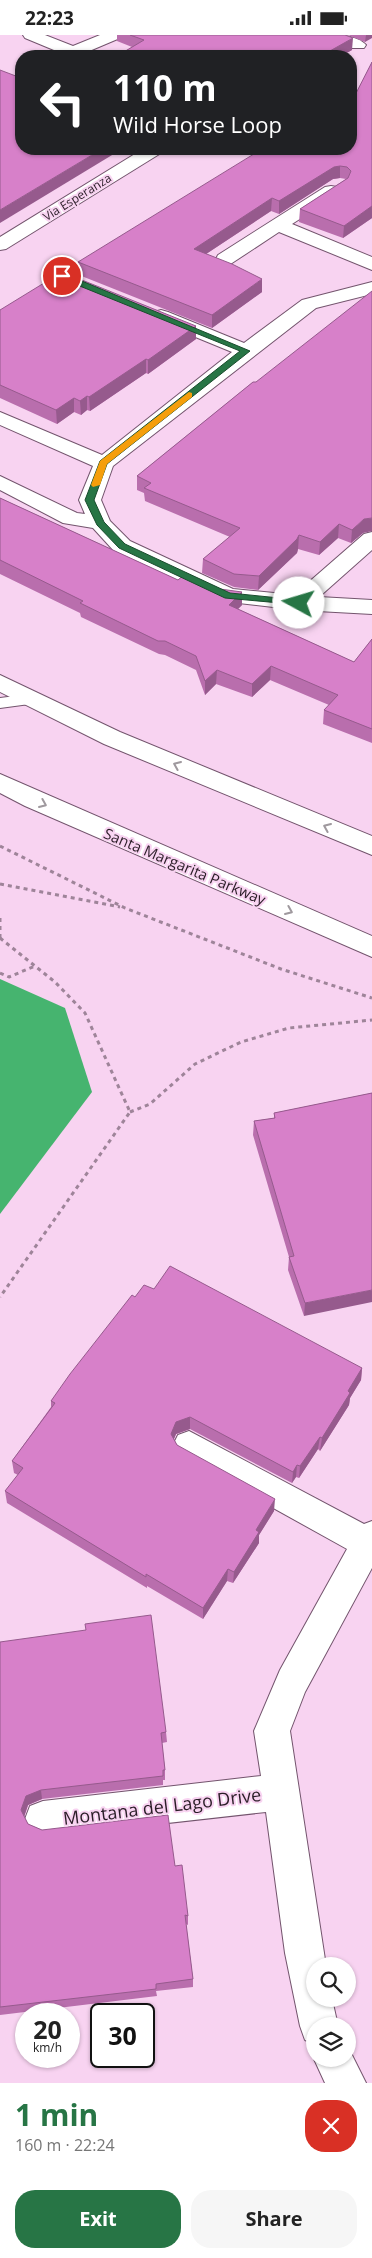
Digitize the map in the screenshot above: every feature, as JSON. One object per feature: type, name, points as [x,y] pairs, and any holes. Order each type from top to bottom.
[{"type":"street","points":[[31,35],[68,50]]},
{"type":"street","points":[[86,50],[114,35]]},
{"type":"street","points":[[332,35],[358,45]]},
{"type":"street","name":"Via Esperanza","points":[[0,245],[145,155]]},
{"type":"street","points":[[225,259],[340,185]]},
{"type":"street","points":[[278,225],[372,264]]},
{"type":"street","points":[[372,288],[309,304],[246,351],[104,463],[90,500],[100,523],[122,546],[229,595],[299,603],[372,607]]},
{"type":"street","points":[[145,310],[246,351]]},
{"type":"street","points":[[0,418],[104,463]]},
{"type":"street","points":[[0,482],[70,518],[100,523]]},
{"type":"street","points":[[299,603],[372,539]]},
{"type":"street","points":[[0,683],[112,738],[372,846]]},
{"type":"street","name":"Santa Margarita Parkway","points":[[0,782],[34,800],[372,947]]},
{"type":"street","name":"Montana del Lago Drive","points":[[189,1445],[370,1540],[292,1682],[272,1731],[304,1953],[317,2017]]},
{"type":"street","name":"Montana del Lago Drive","points":[[43,1819],[281,1792]]},
{"type":"street","points":[[337,2067],[346,2083]]},
{"type":"lane","points":[[0,703],[31,699]]},
{"type":"path","points":[[0,846],[124,908],[282,969],[372,997]]},
{"type":"path","points":[[0,883],[124,908]]},
{"type":"path","points":[[0,918],[0,938],[55,982],[85,1013],[130,1112]]},
{"type":"path","points":[[0,973],[10,977],[35,966]]},
{"type":"path","points":[[0,1297],[130,1112],[150,1104],[195,1064],[241,1042],[290,1028],[372,1020]]},
{"type":"shaded area","points":[[0,979],[65,1008],[92,1092],[0,1214]]},
{"type":"building","points":[[130,35],[345,35],[353,38],[332,50],[127,50],[144,40]]},
{"type":"building","points":[[372,62],[372,206],[344,226],[300,209],[348,178],[351,171],[347,167],[334,167],[279,201],[272,198],[194,249],[232,264],[262,279],[212,315],[78,262],[252,155],[357,155],[357,91]]},
{"type":"building","points":[[0,70],[15,76],[15,155],[92,155],[0,210]]},
{"type":"building","points":[[62,272],[196,326],[148,360],[146,359],[89,397],[87,396],[80,401],[74,398],[56,410],[0,385],[0,310]]},
{"type":"building","points":[[372,291],[372,518],[364,519],[352,530],[339,524],[320,542],[299,535],[259,576],[234,574],[203,559],[240,528],[144,488],[151,483],[137,476],[253,382],[256,382]]},
{"type":"building","points":[[0,498],[178,580],[186,573],[220,589],[242,592],[229,605],[354,662],[372,639],[372,729],[324,710],[338,695],[271,666],[252,684],[217,670],[205,681],[196,656],[165,641],[158,641],[80,603],[83,601],[0,560]]},
{"type":"building","points":[[372,1093],[372,1290],[305,1303],[289,1257],[294,1256],[254,1121],[275,1118],[274,1113]]},
{"type":"building","points":[[170,1266],[362,1368],[348,1391],[350,1393],[322,1438],[320,1437],[300,1466],[297,1465],[293,1472],[190,1417],[176,1422],[171,1434],[177,1445],[275,1499],[256,1530],[259,1532],[234,1572],[228,1569],[203,1608],[146,1574],[146,1577],[5,1491],[23,1468],[12,1461],[55,1403],[51,1401],[70,1374],[132,1295],[135,1297],[144,1285],[154,1289]]},
{"type":"building","points":[[151,1615],[166,1732],[161,1733],[165,1770],[163,1770],[163,1776],[41,1790],[26,1796],[21,1810],[28,1824],[42,1830],[168,1815],[175,1866],[182,1865],[188,1916],[185,1915],[193,1979],[156,1984],[156,1989],[35,2003],[15,2003],[15,2005],[0,2007],[0,1642],[86,1630],[85,1624]]},
{"type":"slow traffic","points":[[96,485],[104,463],[189,395]]},
{"type":"route","points":[[62,276],[246,351],[104,463],[90,500],[100,523],[122,546],[229,595],[299,603]]}]
